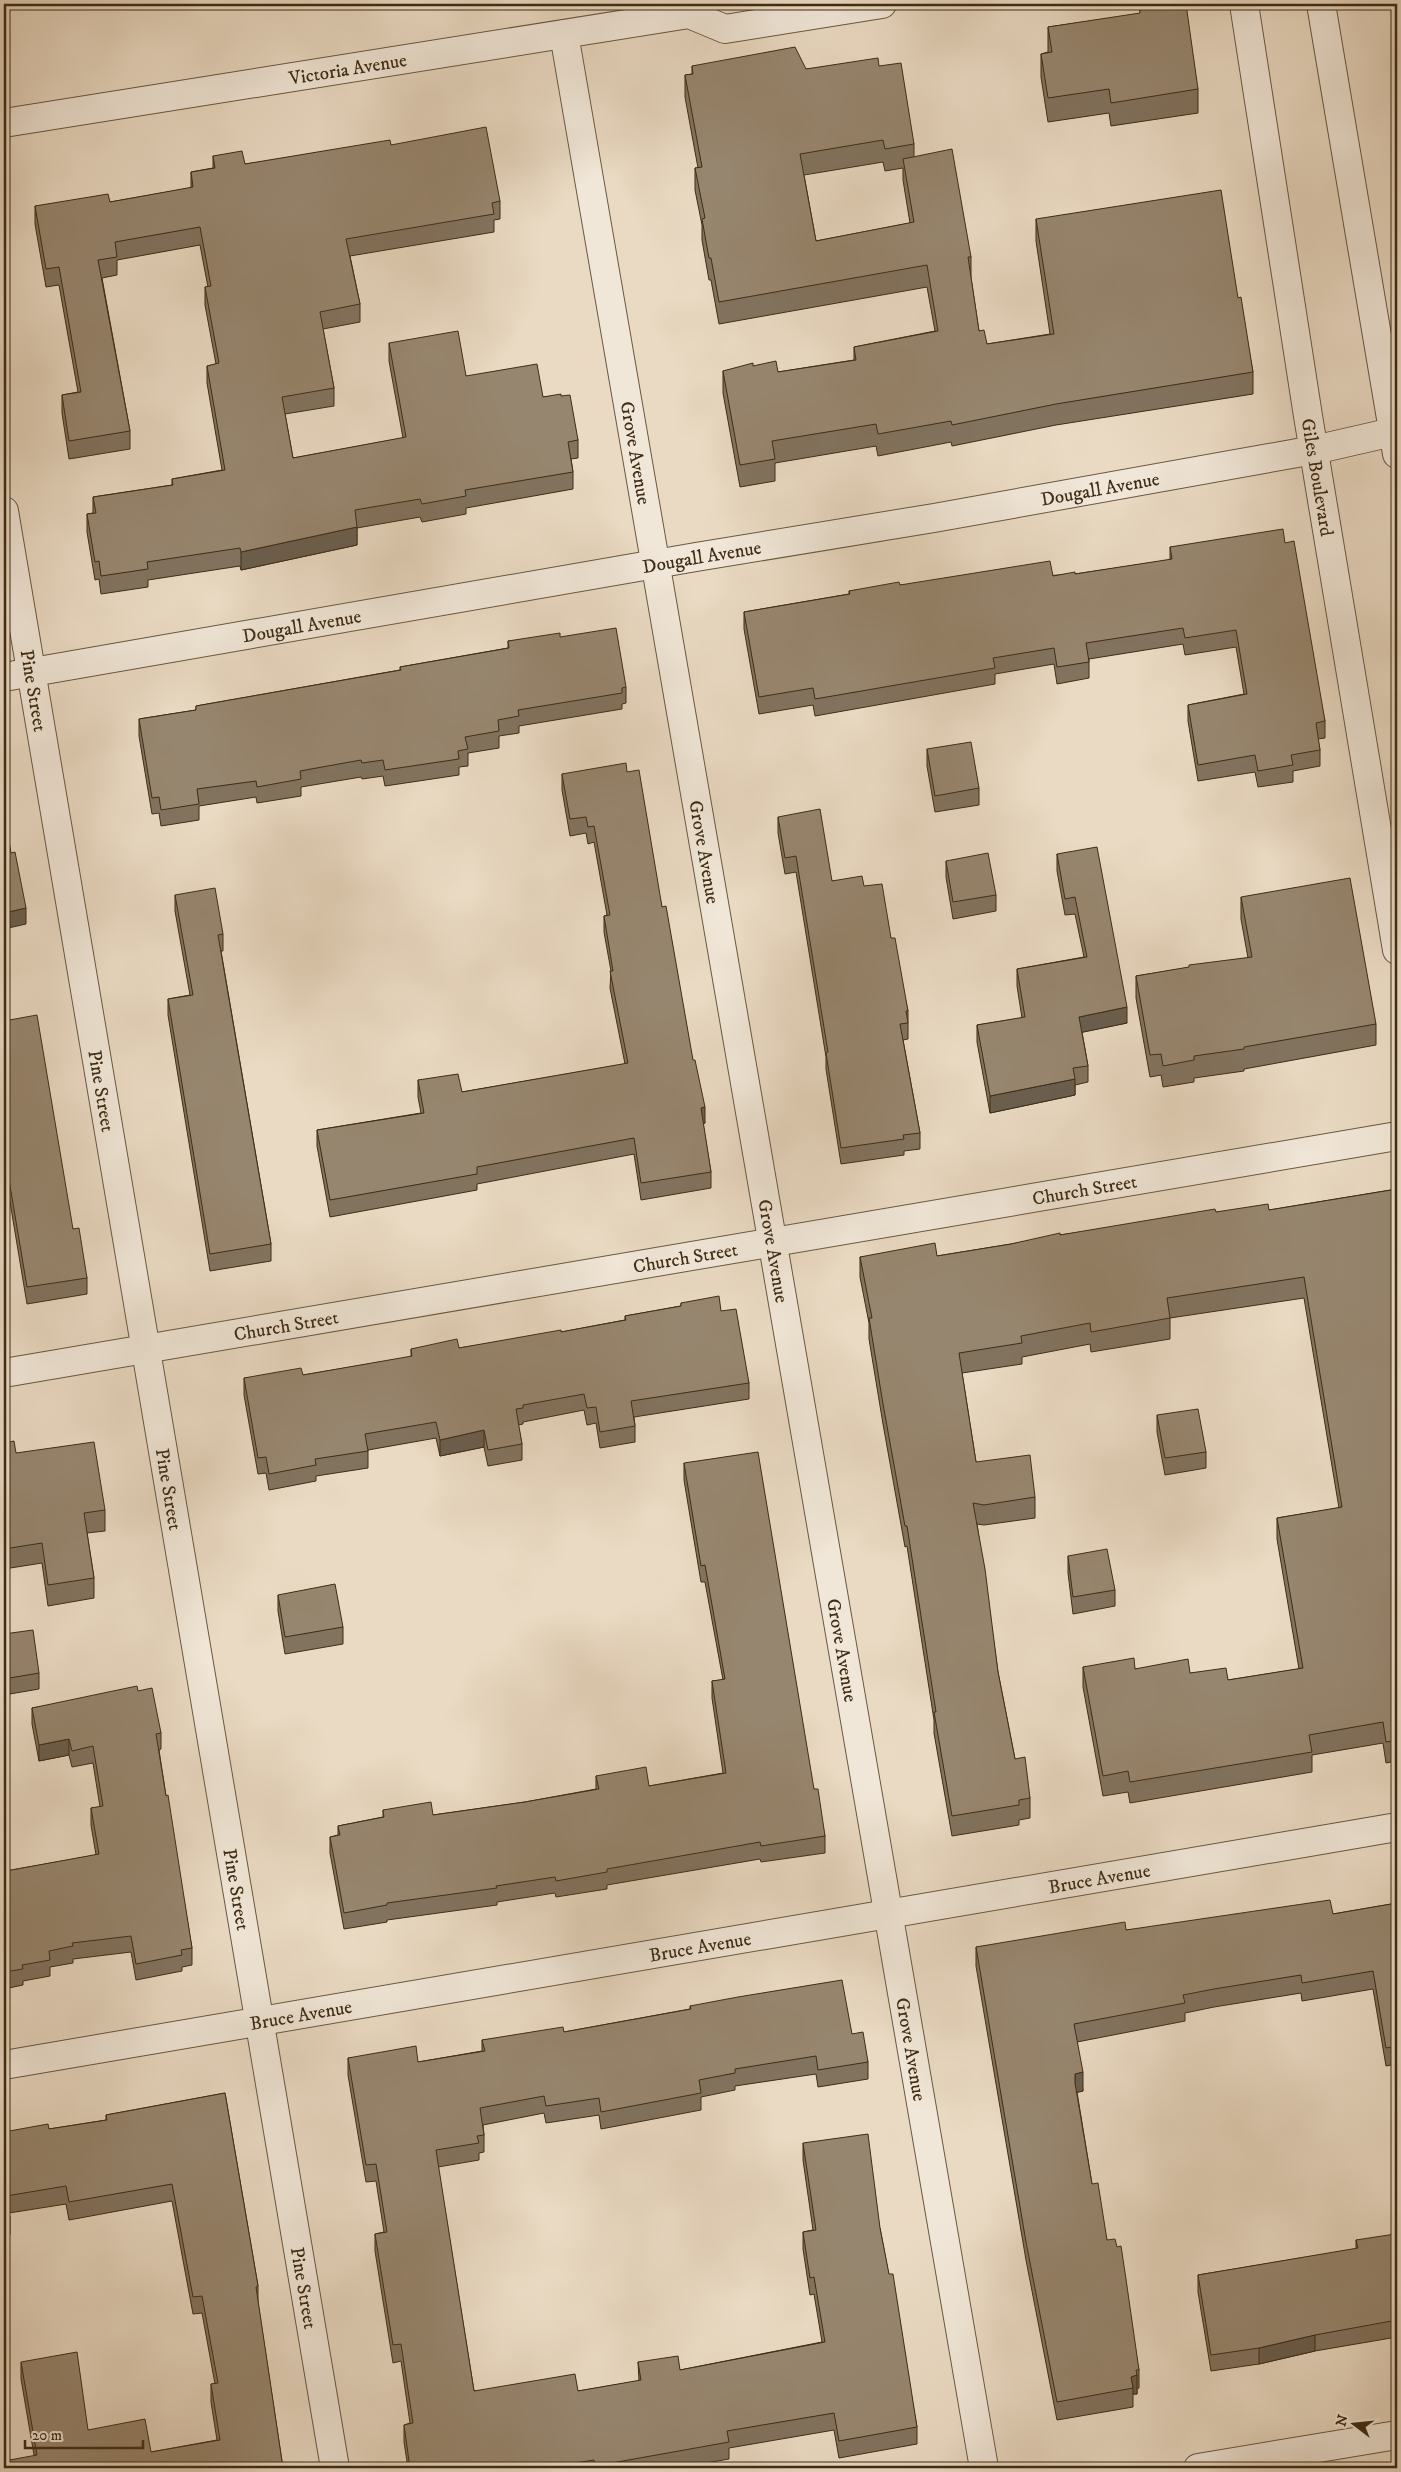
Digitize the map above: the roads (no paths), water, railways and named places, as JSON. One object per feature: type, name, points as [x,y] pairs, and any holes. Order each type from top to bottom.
[{"type":"street","name":"Victoria Avenue","points":[[4,123],[564,34],[694,9],[725,29],[882,4]]},
{"type":"street","name":"Giles Boulevard","points":[[1244,4],[1314,450],[1397,950]]},
{"type":"street","points":[[1321,4],[1396,439]]},
{"type":"street","name":"Grove Avenue","points":[[564,34],[984,2468]]},
{"type":"street","name":"Dougall Avenue","points":[[4,677],[656,564],[944,517],[1314,450],[1396,439]]},
{"type":"street","name":"Pine Street","points":[[4,511],[336,2468]]},
{"type":"street","name":"Church Street","points":[[4,1373],[1397,1136]]},
{"type":"street","name":"Bruce Avenue","points":[[4,2065],[1397,1827]]},
{"type":"street","points":[[1198,2468],[1397,2435]]}]
